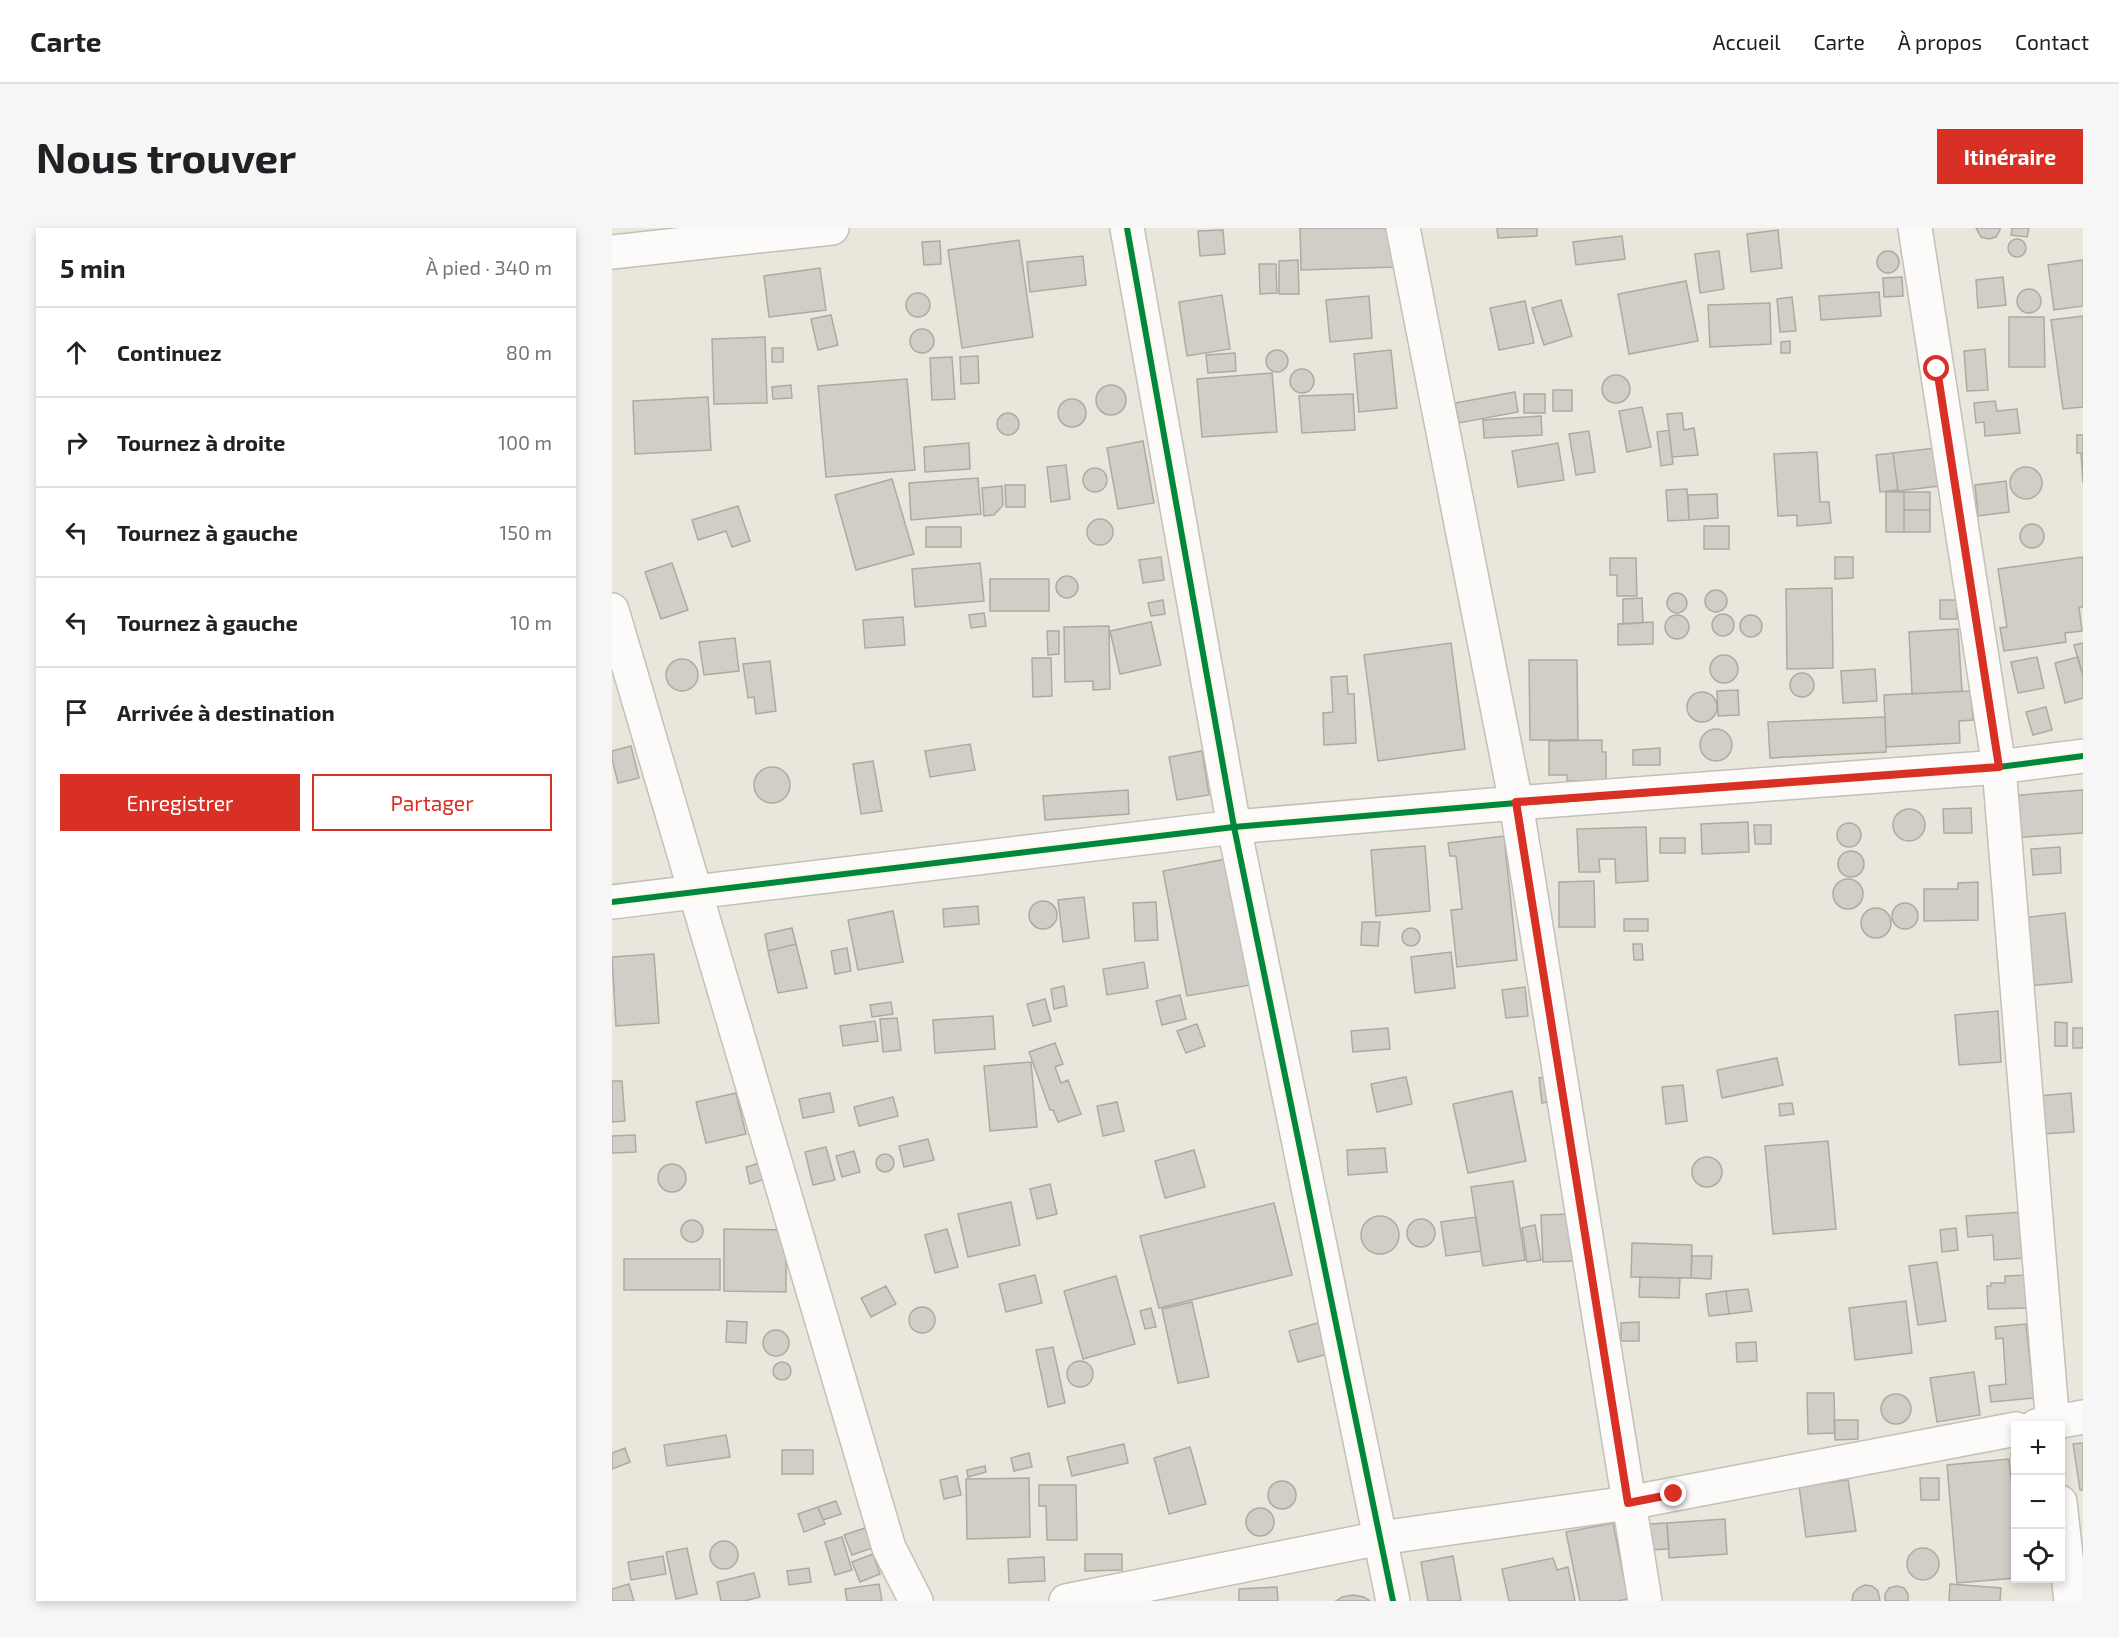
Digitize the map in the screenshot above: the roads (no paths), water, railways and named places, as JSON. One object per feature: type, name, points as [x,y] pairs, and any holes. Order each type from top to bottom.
[{"type":"street","points":[[612,252],[832,228]]},
{"type":"street","points":[[1127,228],[1234,827],[1394,1601]]},
{"type":"street","points":[[1403,228],[1516,802],[1645,1601]]},
{"type":"street","points":[[1915,228],[1999,767],[2056,1421]]},
{"type":"street","points":[[612,610],[889,1548],[916,1601]]},
{"type":"street","points":[[612,903],[1234,827],[1516,802],[1999,767],[2083,756]]},
{"type":"street","points":[[1066,1601],[1380,1538],[1628,1503],[2011,1430]]},
{"type":"street","points":[[2064,1529],[2071,1601]]}]
